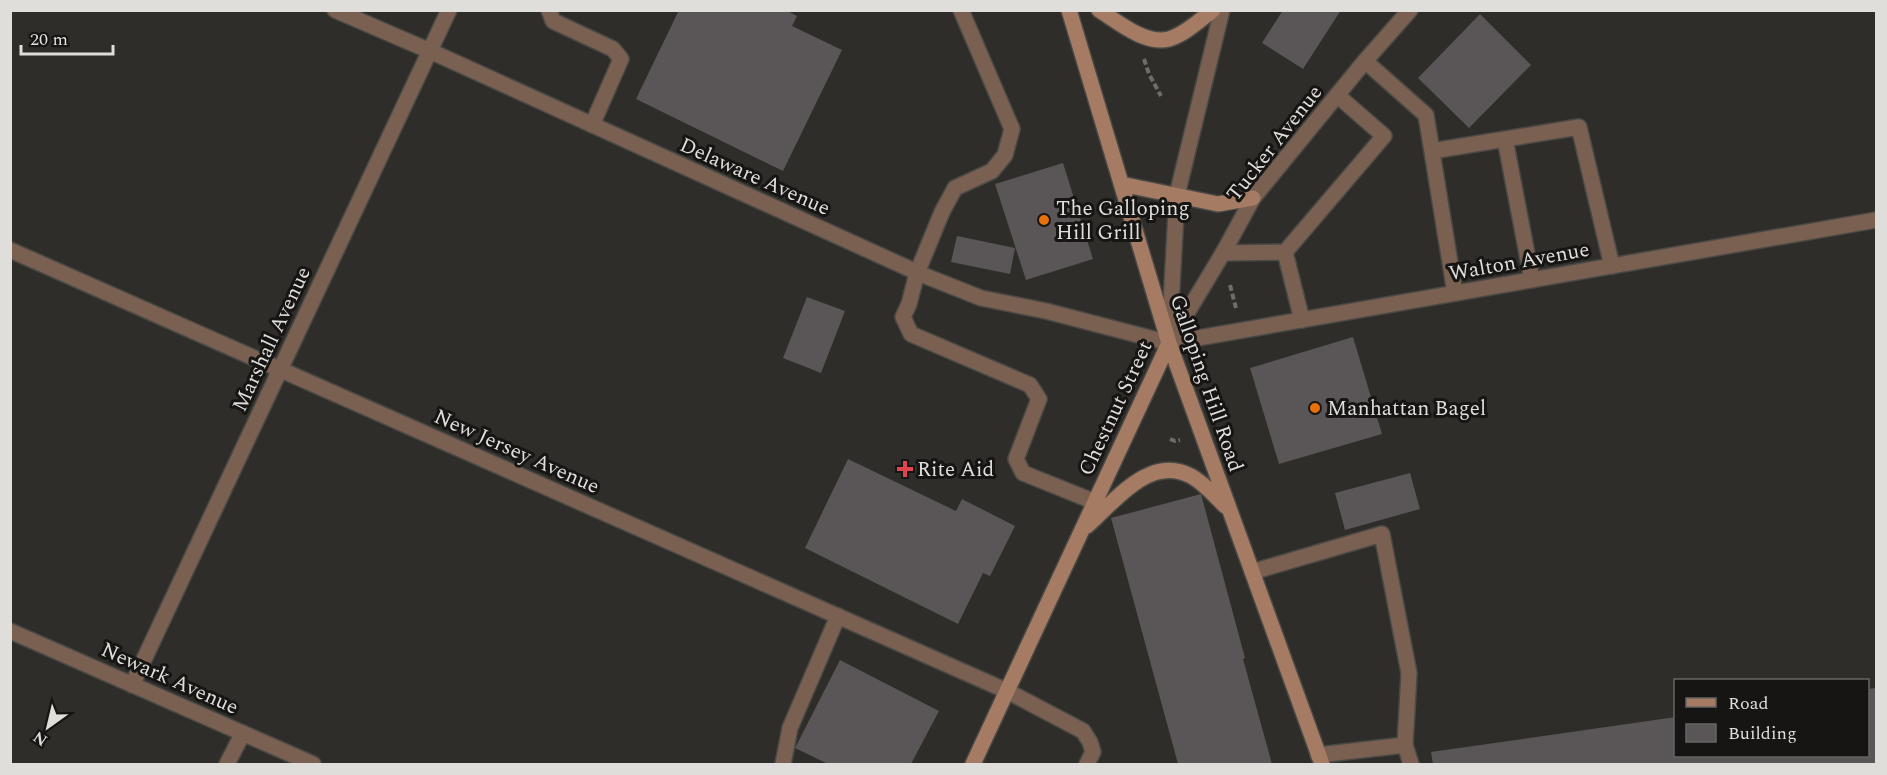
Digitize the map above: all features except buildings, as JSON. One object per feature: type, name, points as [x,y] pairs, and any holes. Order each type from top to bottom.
[{"type":"main road","name":"Galloping Hill Road","points":[[1069,10],[1169,343],[1320,760]]},
{"type":"main road","points":[[1099,10],[1151,39],[1167,39],[1181,33],[1214,10]]},
{"type":"main road","points":[[1121,184],[1218,204],[1253,198]]},
{"type":"main road","name":"Chestnut Street","points":[[973,765],[1169,343]]},
{"type":"main road","points":[[1081,532],[1137,480],[1161,469],[1172,469],[1190,476],[1205,485],[1230,510]]},
{"type":"street","name":"Delaware Avenue","points":[[335,10],[917,273],[981,298],[1046,311],[1169,343]]},
{"type":"street","name":"Marshall Avenue","points":[[132,685],[448,10]]},
{"type":"street","points":[[549,10],[553,21],[613,49],[621,59],[592,125]]},
{"type":"street","points":[[961,10],[1012,129],[1005,155],[992,171],[955,188],[942,212],[917,273],[903,317],[911,334],[1030,385],[1039,399],[1016,459],[1023,473],[1095,502]]},
{"type":"street","name":"Chestnut Street","points":[[1169,343],[1177,195],[1222,10]]},
{"type":"street","name":"Tucker Avenue","points":[[1169,343],[1253,198],[1365,61],[1410,10]]},
{"type":"street","points":[[1365,61],[1426,115],[1455,293]]},
{"type":"street","points":[[1223,253],[1285,252],[1384,136],[1337,95]]},
{"type":"street","points":[[1432,151],[1579,127],[1612,266]]},
{"type":"street","points":[[1505,139],[1532,280]]},
{"type":"street","name":"Walton Avenue","points":[[1169,343],[1876,220]]},
{"type":"street","name":"New Jersey Avenue","points":[[10,250],[1007,691],[1083,730],[1093,752],[1087,765]]},
{"type":"street","points":[[1285,252],[1302,320]]},
{"type":"street","points":[[1252,572],[1382,534],[1409,673],[1405,746],[1411,765]]},
{"type":"street","points":[[783,765],[790,728],[838,616]]},
{"type":"street","name":"Newark Avenue","points":[[10,631],[313,765]]},
{"type":"street","points":[[227,765],[243,733]]},
{"type":"street","points":[[1320,760],[1405,746]]},
{"type":"path","points":[[1143,55],[1149,74],[1161,96]]},
{"type":"path","points":[[1227,275],[1236,308]]},
{"type":"place","name":"The Galloping Hill Grill","points":[[1044,220]]},
{"type":"place","name":"Manhattan Bagel","points":[[1315,408]]},
{"type":"place","name":"Rite Aid","points":[[905,469]]}]
